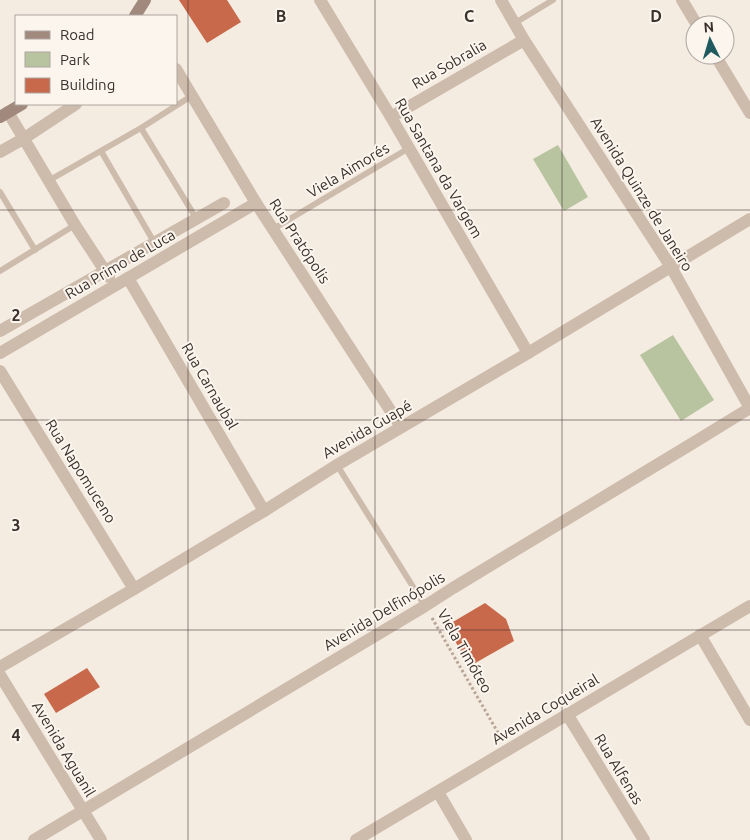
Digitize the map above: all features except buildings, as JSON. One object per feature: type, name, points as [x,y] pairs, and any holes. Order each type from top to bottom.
[{"type":"main road","points":[[136,15],[145,0]]},
{"type":"main road","points":[[4,114],[20,105]]},
{"type":"street","name":"Rua Santana da Vargem","points":[[320,0],[391,117],[528,353]]},
{"type":"street","name":"Avenida Quinze de Janeiro","points":[[501,0],[524,40],[671,267],[750,408]]},
{"type":"street","points":[[682,0],[691,15]]},
{"type":"street","name":"Rua Sobralia","points":[[391,117],[524,40]]},
{"type":"street","points":[[721,65],[750,113]]},
{"type":"street","name":"Rua Pratópolis","points":[[178,71],[256,202],[401,427]]},
{"type":"street","points":[[0,152],[74,105]]},
{"type":"street","points":[[4,114],[23,139],[75,225],[115,285]]},
{"type":"street","name":"Rua Primo de Luca","points":[[0,353],[256,202]]},
{"type":"street","points":[[0,331],[224,203]]},
{"type":"street","name":"Avenida Guapé","points":[[0,667],[134,589],[337,465],[528,353],[750,219]]},
{"type":"street","name":"Rua Carnaubal","points":[[128,278],[264,511]]},
{"type":"street","name":"Rua Napomuceno","points":[[0,371],[134,589]]},
{"type":"street","name":"Avenida Delfinópolis","points":[[34,840],[425,606],[750,408]]},
{"type":"street","name":"Avenida Coqueiral","points":[[356,840],[750,606]]},
{"type":"street","points":[[700,635],[750,720]]},
{"type":"street","name":"Avenida Aguanil","points":[[0,675],[101,840]]},
{"type":"street","name":"Rua Alfenas","points":[[567,714],[644,840]]},
{"type":"street","points":[[438,792],[466,840]]},
{"type":"lane","points":[[515,23],[553,0]]},
{"type":"lane","points":[[178,105],[193,95]]},
{"type":"lane","points":[[48,181],[177,105]]},
{"type":"lane","points":[[141,128],[196,218]]},
{"type":"lane","name":"Viela Aimorés","points":[[273,229],[409,148]]},
{"type":"lane","points":[[101,151],[154,242]]},
{"type":"lane","points":[[0,192],[35,250]]},
{"type":"lane","points":[[0,271],[75,225]]},
{"type":"lane","name":"Viela Timóteo","points":[[337,465],[425,606]]},
{"type":"path","name":"Viela Timóteo","points":[[425,606],[507,749]]},
{"type":"green space","points":[[558,145],[588,197],[564,211],[533,159]]},
{"type":"green space","points":[[673,335],[714,400],[681,421],[640,355]]}]
